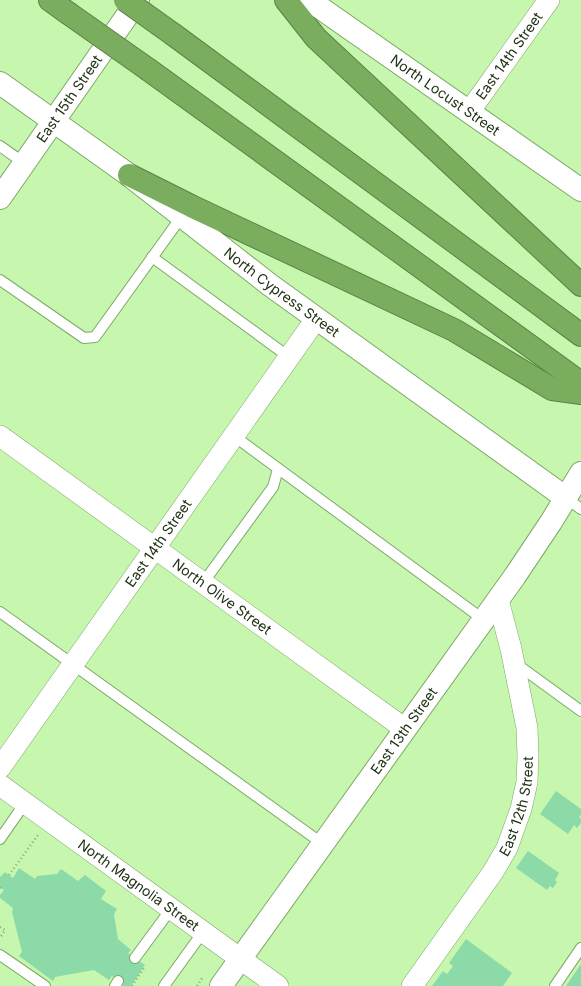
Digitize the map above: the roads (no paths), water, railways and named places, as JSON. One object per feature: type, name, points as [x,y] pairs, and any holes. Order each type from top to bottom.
[{"type":"highway","points":[[50,0],[149,70],[577,387]]},
{"type":"highway","points":[[125,0],[581,335]]},
{"type":"highway","points":[[286,0],[316,38],[581,285]]},
{"type":"highway","points":[[130,175],[191,206],[454,330],[552,389],[577,387]]},
{"type":"main road","name":"East 15th Street","points":[[0,198],[138,0]]},
{"type":"main road","name":"North Locust Street","points":[[309,0],[581,190]]},
{"type":"main road","name":"North Cypress Street","points":[[0,83],[130,175],[270,285],[573,504]]},
{"type":"main road","name":"East 13th Street","points":[[222,986],[484,620],[551,522],[573,504],[581,473]]},
{"type":"street","name":"East 14th Street","points":[[469,112],[549,0]]},
{"type":"street","name":"East 14th Street","points":[[0,768],[316,318]]},
{"type":"street","name":"North Olive Street","points":[[0,436],[405,729]]},
{"type":"street","name":"East 12th Street","points":[[412,986],[494,872],[507,848],[521,809],[527,782],[527,728],[498,600]]},
{"type":"street","name":"North Magnolia Street","points":[[0,785],[20,810],[171,909],[278,986]]},
{"type":"lane","points":[[0,146],[24,163]]},
{"type":"lane","points":[[0,280],[84,338],[95,336],[182,216]]},
{"type":"lane","points":[[152,257],[289,357]]},
{"type":"lane","points":[[234,436],[484,620]]},
{"type":"lane","points":[[203,582],[273,487],[278,469]]},
{"type":"lane","points":[[0,612],[323,844]]},
{"type":"lane","points":[[513,661],[581,711]]},
{"type":"lane","points":[[0,839],[20,810]]},
{"type":"lane","points":[[135,958],[171,909]]},
{"type":"lane","points":[[164,986],[203,932]]},
{"type":"lane","points":[[555,986],[581,948]]},
{"type":"lane","points":[[0,955],[45,986]]}]
